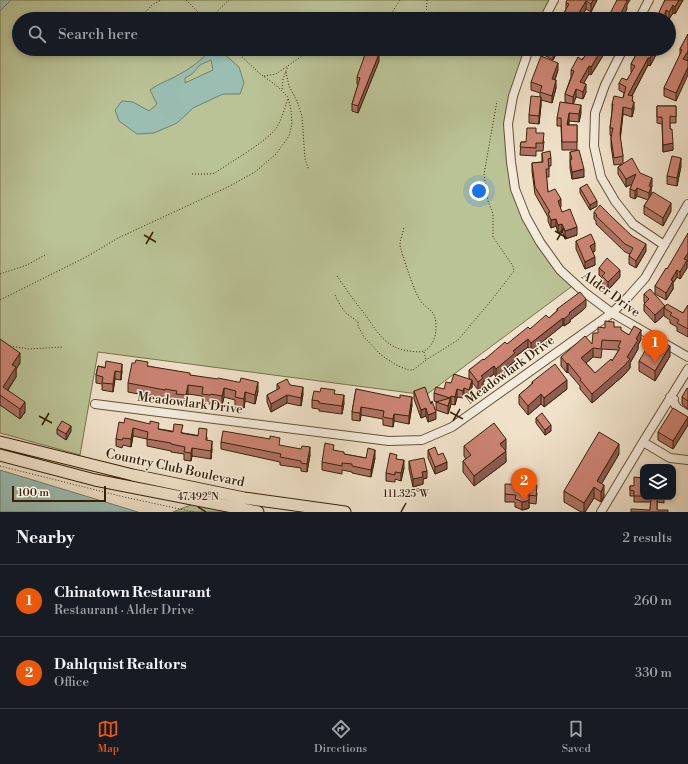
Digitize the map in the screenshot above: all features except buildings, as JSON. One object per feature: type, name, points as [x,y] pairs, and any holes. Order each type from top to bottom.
[{"type":"highway","name":"Country Club Boulevard","points":[[0,442],[133,475],[237,496],[345,512]]},
{"type":"highway","name":"Country Club Boulevard","points":[[0,455],[95,480],[258,512]]},
{"type":"street","points":[[548,12],[554,0]]},
{"type":"street","points":[[643,12],[649,0]]},
{"type":"street","name":"Alder Drive","points":[[527,56],[513,96],[508,124],[515,189],[526,216],[540,242],[560,270],[584,292],[612,313],[688,357]]},
{"type":"street","points":[[620,56],[605,85],[596,113],[594,146],[601,177],[615,201],[633,224],[664,245]]},
{"type":"street","name":"Meadowlark Drive","points":[[95,404],[389,441],[422,440],[452,427],[612,313],[645,278],[688,204]]},
{"type":"street","points":[[601,512],[642,442],[688,369]]},
{"type":"street","points":[[670,397],[674,399],[673,401],[677,408],[688,415]]},
{"type":"street","points":[[642,442],[670,458],[688,460]]},
{"type":"path","points":[[146,12],[152,5],[161,0]]},
{"type":"path","points":[[186,0],[198,12]]},
{"type":"path","points":[[216,12],[229,0]]},
{"type":"path","points":[[392,12],[400,0]]},
{"type":"path","points":[[427,12],[428,0]]},
{"type":"path","points":[[0,299],[88,256],[118,238],[228,187],[255,172],[276,154],[289,136],[292,124],[288,98],[277,86],[241,56]]},
{"type":"path","points":[[264,76],[276,74],[302,56]]},
{"type":"path","points":[[282,91],[283,79],[289,65]]},
{"type":"path","points":[[286,72],[289,86],[297,101],[302,116],[305,159],[309,170]]},
{"type":"path","points":[[192,174],[214,173],[263,140],[276,128],[288,98]]},
{"type":"path","points":[[335,295],[346,313],[358,322],[358,326],[364,337],[381,355],[396,365],[408,370],[413,370],[458,340],[490,302],[514,270],[513,266],[493,237],[493,214],[488,201],[484,174],[497,101]]},
{"type":"path","points":[[337,276],[353,301],[377,332],[389,343],[399,349],[414,352],[424,351],[430,346],[435,338],[435,317],[429,308],[421,302],[416,294],[400,246],[404,227]]},
{"type":"path","points":[[0,274],[27,265],[47,254]]},
{"type":"path","points":[[5,344],[29,349],[62,347]]},
{"type":"path","points":[[424,351],[426,360]]},
{"type":"path","points":[[0,466],[124,498],[194,512]]},
{"type":"green space","points":[[11,0],[554,0],[548,12],[12,12],[12,56],[527,56],[508,124],[515,189],[526,217],[575,284],[426,395],[98,352],[80,455],[0,433],[0,11]]},
{"type":"green space","points":[[193,504],[239,512],[173,512]]},
{"type":"water","points":[[0,0],[11,0],[0,11]]},
{"type":"water","points":[[205,56],[226,56],[239,67],[244,83],[240,94],[223,94],[193,108],[177,123],[154,133],[137,134],[119,121],[115,110],[122,101],[133,102],[149,111],[157,104],[150,90],[195,65]],"holes":[[[211,60],[213,70],[185,83],[185,78],[192,74],[200,65]]]},
{"type":"water","points":[[0,470],[138,512],[0,512]]},
{"type":"place","name":"Chinatown Restaurant","points":[[655,363]]},
{"type":"place","name":"Dahlquist Realtors","points":[[524,501]]}]
